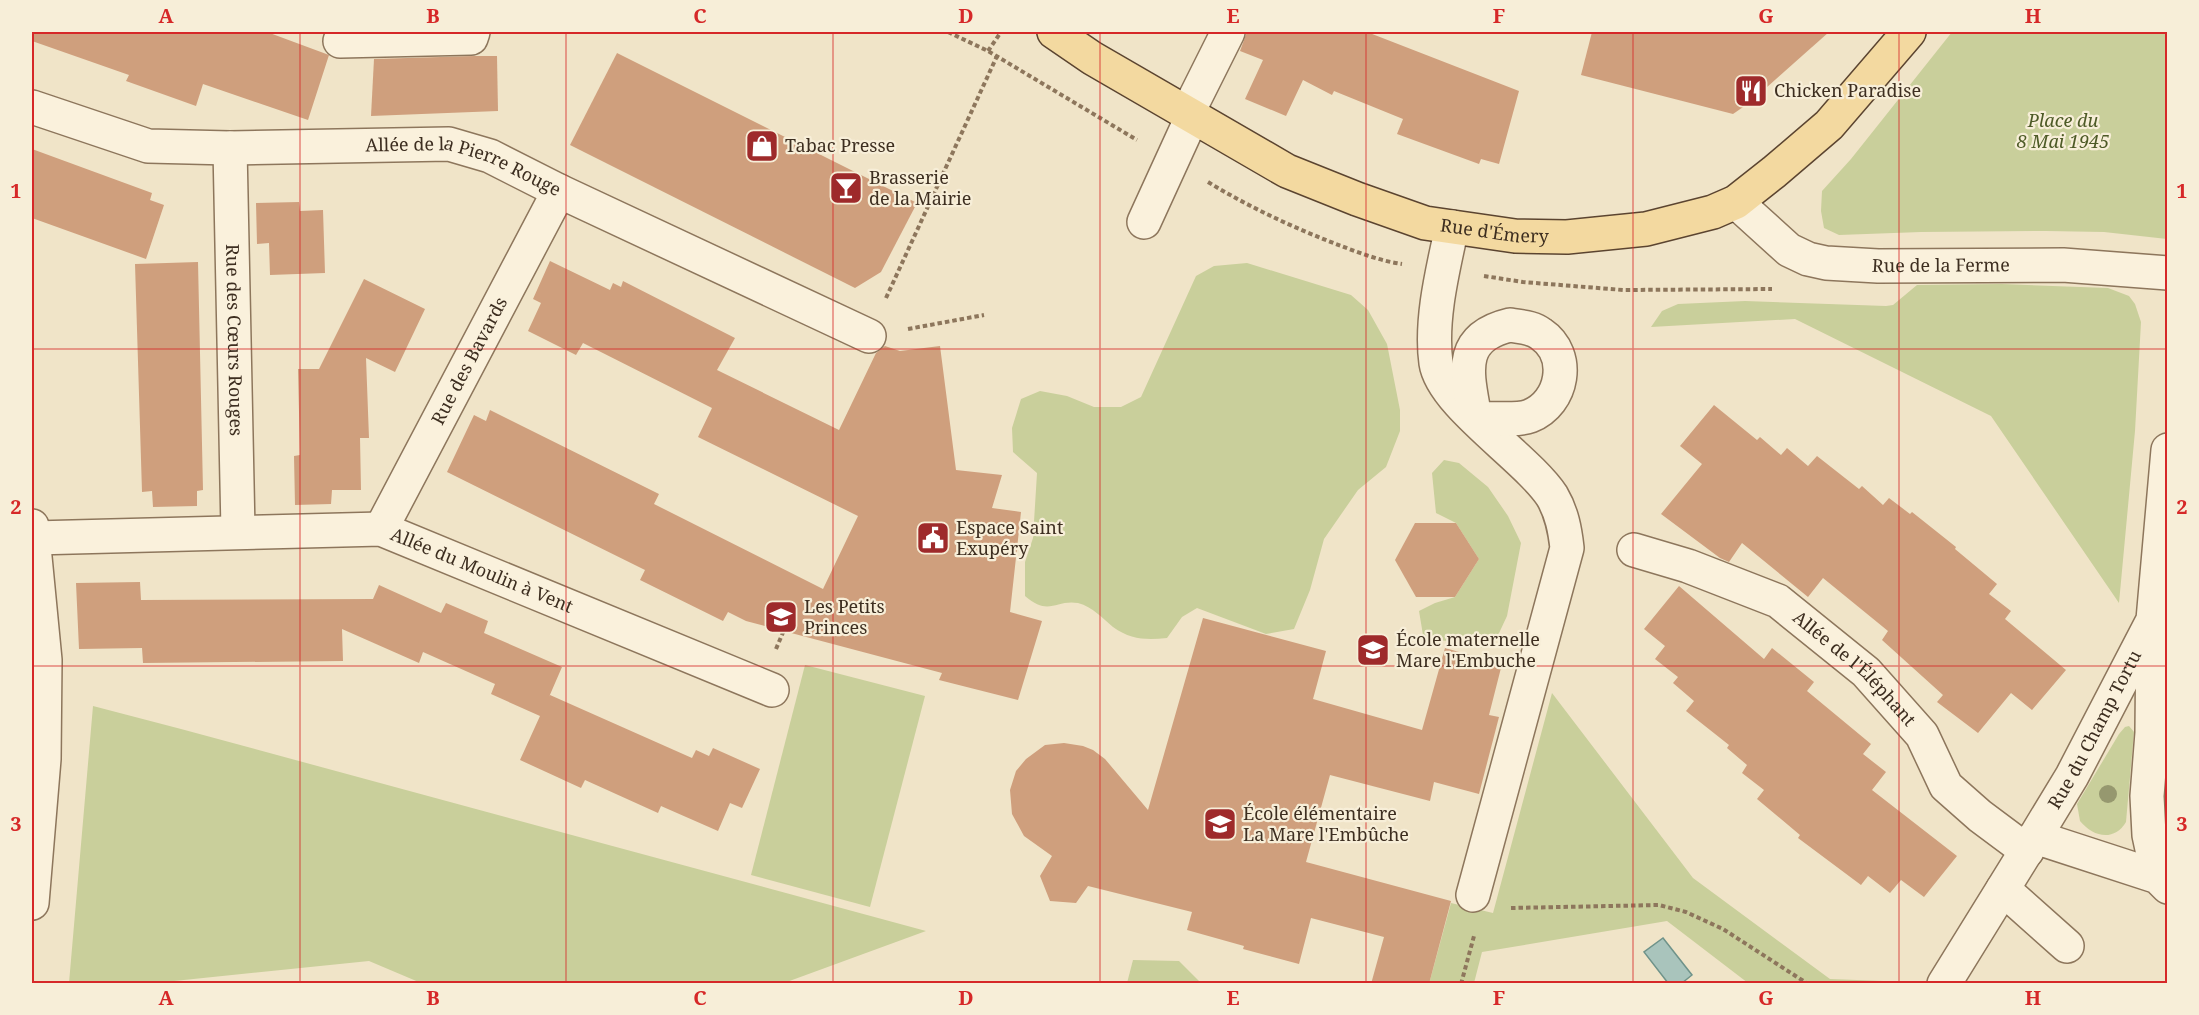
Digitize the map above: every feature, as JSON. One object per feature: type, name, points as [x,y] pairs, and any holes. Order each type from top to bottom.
[{"type":"main road","name":"Rue d'Émery","points":[[1054,32],[1092,58],[1189,116],[1287,171],[1425,223],[1515,236],[1567,237],[1646,229],[1713,212],[1736,202],[1829,125],[1909,32]]},
{"type":"street","points":[[340,41],[471,38],[473,32]]},
{"type":"street","points":[[1144,222],[1228,32]]},
{"type":"street","name":"Allée de la Pierre Rouge","points":[[32,107],[148,146],[230,148],[449,144],[490,156],[869,336]]},
{"type":"street","name":"Rue des Cœurs Rouges","points":[[230,148],[238,531]]},
{"type":"street","name":"Rue des Bavards","points":[[381,529],[559,190]]},
{"type":"street","name":"Rue de la Ferme","points":[[1736,202],[1789,250],[1808,259],[1826,263],[1894,266],[2063,265],[2168,273]]},
{"type":"street","points":[[1452,227],[1439,294],[1435,332],[1436,365],[1446,388],[1534,474],[1552,497],[1563,520],[1567,548],[1477,902]]},
{"type":"street","name":"Rue du Champ Tortu","points":[[2163,882],[2149,835],[2147,796],[2152,734],[2153,620],[2168,450]]},
{"type":"street","name":"Allée du Moulin à Vent","points":[[33,532],[381,529],[772,690]]},
{"type":"street","points":[[32,903],[44,759],[45,671],[33,532]]},
{"type":"street","name":"Allée de l'Éléphant","points":[[1634,550],[1698,569],[1778,601],[1866,672],[1922,735],[1946,786],[1980,816],[2031,844]]},
{"type":"street","name":"Rue du Champ Tortu","points":[[1944,984],[2083,756],[2153,620]]},
{"type":"street","name":"Rue du Champ Tortu","points":[[2031,844],[2163,882]]},
{"type":"street","points":[[2003,889],[2067,946]]},
{"type":"path","points":[[988,51],[1001,32]]},
{"type":"path","points":[[869,336],[997,56]]},
{"type":"path","points":[[869,336],[984,315]]},
{"type":"path","points":[[1461,984],[1477,902],[1659,905],[1686,912],[1723,929],[1808,984]]},
{"type":"green space","name":"Place du 8 Mai 1945","points":[[1952,32],[2167,32],[2167,239],[2104,232],[2046,231],[1839,235],[1824,228],[1821,211],[1822,191],[1851,159]]},
{"type":"green space","points":[[1247,263],[1351,295],[1368,310],[1387,344],[1400,410],[1400,431],[1386,467],[1358,490],[1324,539],[1310,590],[1294,629],[1266,634],[1197,608],[1182,617],[1167,638],[1146,639],[1133,637],[1120,631],[1093,610],[1078,603],[1047,606],[1033,602],[1025,596],[1025,562],[1033,538],[1037,473],[1013,452],[1012,428],[1021,399],[1040,391],[1067,396],[1094,407],[1121,407],[1141,397],[1196,276],[1214,266]]},
{"type":"green space","points":[[2002,284],[2108,288],[2129,296],[2135,304],[2141,322],[2135,431],[2119,603],[1991,416],[1795,319],[1651,327],[1662,311],[1678,304],[1745,301],[1886,306],[1893,305],[1917,285]]},
{"type":"green space","points":[[1444,460],[1459,463],[1488,487],[1508,516],[1521,543],[1507,616],[1493,646],[1477,648],[1423,635],[1419,611],[1455,597],[1479,559],[1456,523],[1436,513],[1432,473]]},
{"type":"green space","points":[[805,665],[925,696],[870,907],[751,875]]},
{"type":"green space","points":[[1552,693],[1693,878],[1830,979],[1910,982],[1909,984],[1748,983],[1667,921],[1482,952],[1474,983],[1429,984],[1451,903],[1493,913]]},
{"type":"green space","points":[[93,706],[926,931],[784,983],[421,983],[369,961],[155,983],[69,983]]},
{"type":"green space","points":[[2129,726],[2134,732],[2126,822],[2116,833],[2097,834],[2080,821],[2077,804],[2119,734]]},
{"type":"green space","points":[[1133,960],[1179,961],[1201,983],[1127,983]]},
{"type":"water","points":[[1663,938],[1692,975],[1682,983],[1668,983],[1644,952]]},
{"type":"building","points":[[32,32],[267,32],[329,55],[308,120],[203,84],[196,106],[126,81],[129,75],[32,41]]},
{"type":"building","points":[[1247,32],[1367,32],[1519,91],[1499,164],[1481,159],[1479,164],[1397,134],[1403,119],[1334,91],[1332,95],[1303,80],[1286,116],[1245,99],[1263,60],[1240,51]]},
{"type":"building","points":[[1592,32],[1829,32],[1749,103],[1733,114],[1581,75]]},
{"type":"building","points":[[617,53],[917,203],[881,272],[855,288],[570,145]]},
{"type":"building","points":[[497,56],[498,111],[371,116],[374,59]]},
{"type":"building","points":[[32,149],[152,193],[150,200],[164,205],[146,259],[32,218]]},
{"type":"building","points":[[299,202],[300,211],[323,210],[325,273],[270,275],[269,243],[257,244],[256,203]]},
{"type":"building","points":[[550,261],[610,290],[613,283],[621,287],[623,281],[735,338],[717,370],[839,430],[876,353],[885,346],[900,351],[940,346],[956,470],[1002,475],[992,508],[1021,512],[1010,612],[1042,621],[1018,700],[939,680],[942,673],[746,621],[728,612],[723,621],[640,580],[645,570],[447,472],[474,415],[486,421],[490,410],[659,494],[654,504],[823,589],[858,516],[698,437],[712,408],[583,343],[576,355],[528,331],[541,303],[533,299]]},
{"type":"building","points":[[198,262],[203,490],[197,491],[197,506],[153,507],[152,491],[142,492],[135,264]]},
{"type":"building","points":[[364,279],[425,309],[395,372],[366,358],[369,438],[360,438],[361,490],[332,490],[331,504],[295,505],[294,456],[300,455],[298,369],[319,369]]},
{"type":"building","points":[[1714,405],[1757,440],[1760,437],[1781,455],[1787,448],[1808,466],[1817,456],[1859,489],[1862,486],[1883,505],[1889,498],[1910,514],[1912,512],[1997,584],[1989,594],[2011,611],[2005,619],[2066,670],[2032,710],[2011,693],[1978,733],[1937,702],[1943,695],[1882,640],[1888,631],[1823,578],[1808,597],[1742,543],[1729,562],[1720,558],[1661,514],[1702,464],[1680,446]]},
{"type":"building","points":[[1415,523],[1456,523],[1479,559],[1455,597],[1416,597],[1395,560]]},
{"type":"building","points":[[140,582],[141,600],[373,599],[379,585],[441,613],[446,603],[488,621],[484,633],[562,667],[549,697],[550,695],[692,758],[696,750],[709,756],[713,748],[760,769],[742,808],[730,803],[718,831],[661,806],[658,813],[585,780],[581,788],[520,760],[540,716],[491,694],[495,684],[423,652],[419,663],[342,629],[343,661],[143,663],[142,648],[79,649],[76,583]]},
{"type":"building","points":[[1679,586],[1764,659],[1772,648],[1814,682],[1807,691],[1871,744],[1863,754],[1886,772],[1872,790],[1957,856],[1924,897],[1901,880],[1890,893],[1868,876],[1861,885],[1798,838],[1800,835],[1757,799],[1764,790],[1742,773],[1747,765],[1727,748],[1729,745],[1686,711],[1694,701],[1673,683],[1678,677],[1655,659],[1665,646],[1644,629]]},
{"type":"building","points":[[1203,618],[1326,651],[1313,699],[1422,730],[1445,648],[1502,664],[1489,715],[1499,717],[1479,794],[1434,782],[1430,801],[1330,775],[1306,862],[1451,901],[1429,984],[1371,984],[1384,937],[1311,918],[1299,964],[1243,949],[1244,946],[1187,930],[1192,912],[1088,886],[1076,903],[1050,901],[1040,876],[1052,856],[1024,836],[1012,814],[1010,790],[1016,771],[1026,759],[1045,745],[1064,743],[1083,746],[1105,759],[1148,810]]},
{"type":"place","name":"Chicken Paradise","points":[[1751,91]]},
{"type":"place","name":"Tabac Presse","points":[[762,146]]},
{"type":"place","name":"Brasserie de la Mairie","points":[[846,188]]},
{"type":"place","name":"Espace Saint Exupéry","points":[[933,538]]},
{"type":"place","name":"Les Petits Princes","points":[[781,617]]},
{"type":"place","name":"École maternelle Mare l'Embuche","points":[[1373,650]]},
{"type":"place","name":"École élémentaire La Mare l'Embûche","points":[[1220,824]]}]
